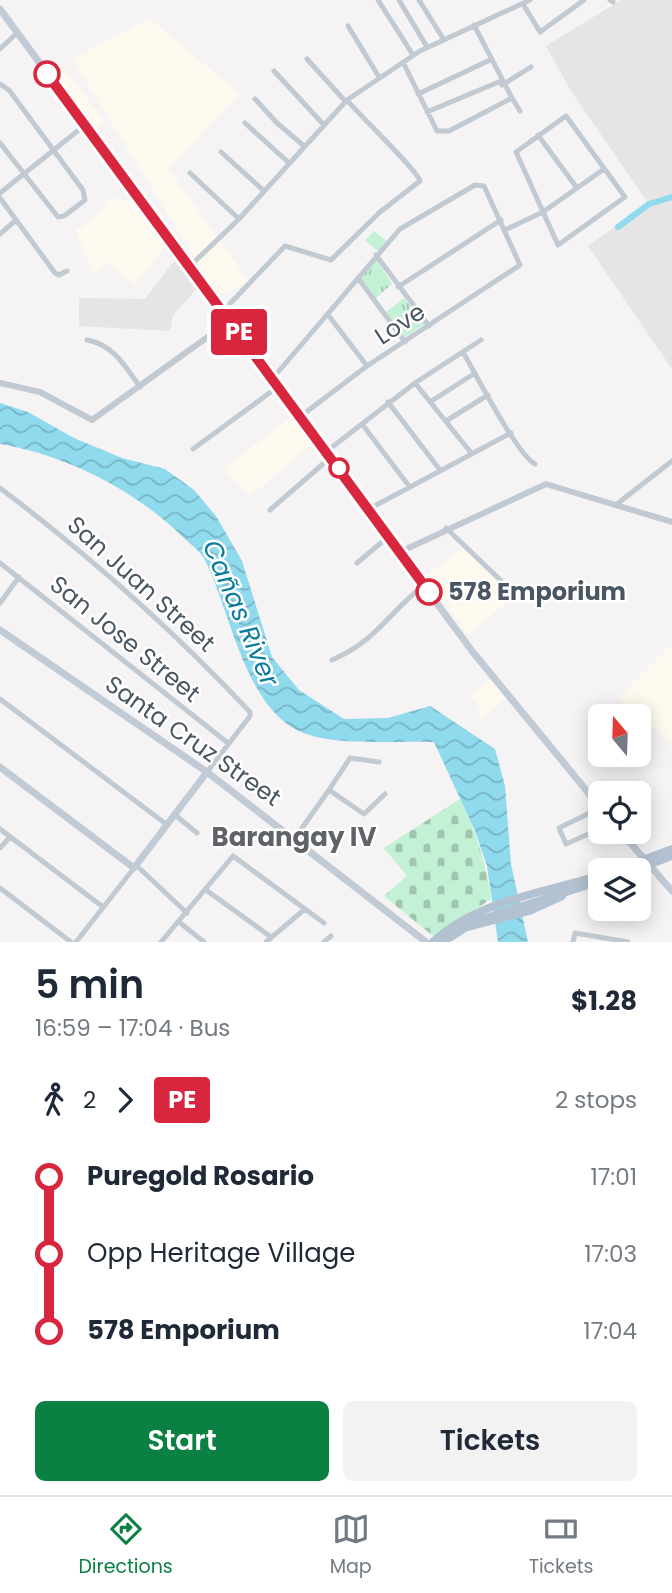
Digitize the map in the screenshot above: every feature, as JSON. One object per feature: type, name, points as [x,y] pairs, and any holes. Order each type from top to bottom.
[{"type":"main road","points":[[0,9],[472,652],[588,792]]},
{"type":"main road","name":"Santa Cruz Street","points":[[0,630],[207,772],[426,942]]},
{"type":"main road","points":[[0,767],[135,866],[207,772]]},
{"type":"main road","points":[[631,844],[643,858]]},
{"type":"main road","points":[[651,860],[672,849]]},
{"type":"main road","points":[[651,861],[672,856]]},
{"type":"main road","points":[[651,868],[672,891]]},
{"type":"main road","points":[[481,919],[529,911],[551,903],[566,890],[588,880]]},
{"type":"main road","points":[[433,942],[463,924],[548,894],[588,884]]},
{"type":"main road","points":[[443,942],[463,924]]},
{"type":"street","points":[[378,0],[413,55]]},
{"type":"street","points":[[399,0],[427,47]]},
{"type":"street","points":[[419,0],[444,40]]},
{"type":"street","points":[[190,266],[239,219],[346,101],[427,47],[530,0]]},
{"type":"street","points":[[523,4],[540,32],[584,0]]},
{"type":"street","points":[[474,25],[502,83],[520,111]]},
{"type":"street","points":[[348,26],[379,77]]},
{"type":"street","points":[[0,49],[18,33]]},
{"type":"street","points":[[223,311],[285,246],[331,260],[380,212],[420,181],[415,170],[367,125],[307,60]]},
{"type":"street","points":[[418,93],[490,60]]},
{"type":"street","points":[[403,62],[437,131],[449,131],[512,99]]},
{"type":"street","points":[[427,112],[502,83],[531,67]]},
{"type":"street","points":[[274,71],[324,125]]},
{"type":"street","points":[[0,84],[9,90],[83,190],[83,203],[58,217],[0,143]]},
{"type":"street","points":[[255,99],[304,146]]},
{"type":"street","points":[[566,116],[625,197],[558,245],[516,152],[538,135],[566,116]]},
{"type":"street","points":[[245,123],[289,163]]},
{"type":"street","points":[[67,271],[59,275],[55,273],[0,195],[85,125]]},
{"type":"street","points":[[538,135],[577,188]]},
{"type":"street","points":[[220,152],[264,191]]},
{"type":"street","points":[[273,378],[329,316],[376,255],[414,218],[475,185],[484,186],[505,230],[543,212],[604,169]]},
{"type":"street","points":[[190,173],[239,219]]},
{"type":"street","points":[[0,234],[16,220]]},
{"type":"street","points":[[398,287],[501,220]]},
{"type":"street","name":"Love","points":[[301,416],[367,366],[520,265],[505,230]]},
{"type":"street","points":[[376,255],[429,326]]},
{"type":"street","points":[[358,278],[405,342]]},
{"type":"street","points":[[329,316],[367,366]]},
{"type":"street","points":[[0,383],[40,392],[92,419],[230,321]]},
{"type":"street","points":[[87,340],[103,343],[111,348],[140,387]]},
{"type":"street","points":[[270,510],[388,402],[481,340]]},
{"type":"street","points":[[463,352],[511,433],[529,461],[535,464]]},
{"type":"street","points":[[430,402],[475,373]]},
{"type":"street","points":[[415,383],[471,454]]},
{"type":"street","points":[[193,449],[279,386]]},
{"type":"street","points":[[446,421],[488,396]]},
{"type":"street","points":[[388,402],[440,470]]},
{"type":"street","points":[[362,424],[408,486]]},
{"type":"street","points":[[369,509],[511,433]]},
{"type":"street","points":[[617,504],[672,461]]},
{"type":"street","points":[[400,552],[446,528],[546,484],[672,522]]},
{"type":"street","name":"San Juan Street","points":[[0,488],[61,535],[163,624],[251,714],[228,743]]},
{"type":"street","points":[[446,528],[516,595]]},
{"type":"street","points":[[357,563],[389,536]]},
{"type":"street","name":"San Jose Street","points":[[0,564],[228,743]]},
{"type":"street","points":[[0,603],[19,577]]},
{"type":"street","points":[[332,660],[355,649],[375,634],[404,600],[424,584]]},
{"type":"street","points":[[0,699],[166,824]]},
{"type":"street","points":[[207,772],[228,743]]},
{"type":"street","points":[[295,838],[351,758],[379,762]]},
{"type":"street","points":[[329,790],[364,814],[385,794]]},
{"type":"street","points":[[588,813],[559,828],[566,844],[588,834]]},
{"type":"street","points":[[174,814],[197,833]]},
{"type":"street","points":[[0,829],[103,907]]},
{"type":"street","points":[[0,848],[10,837]]},
{"type":"street","points":[[161,942],[233,856],[324,923]]},
{"type":"street","points":[[0,888],[73,942],[135,866],[187,913]]},
{"type":"street","points":[[206,890],[268,940],[305,909]]},
{"type":"street","points":[[179,922],[204,942]]},
{"type":"street","points":[[573,942],[575,933],[628,942]]},
{"type":"street","points":[[324,942],[331,936]]},
{"type":"shaded area","points":[[621,0],[672,0],[672,369],[588,246],[648,203],[571,91],[546,46]]},
{"type":"shaded area","points":[[150,19],[240,94],[168,168],[250,283],[212,297],[204,273],[72,59]]},
{"type":"shaded area","points":[[61,64],[104,121],[96,128],[53,70]]},
{"type":"shaded area","points":[[110,197],[137,204],[167,245],[135,285],[107,262],[94,274],[75,231],[95,218]]},
{"type":"shaded area","points":[[178,256],[201,284],[173,315],[170,331],[79,326],[79,298],[145,299]]},
{"type":"shaded area","points":[[292,416],[312,444],[250,496],[223,469]]},
{"type":"shaded area","name":"578 Emporium","points":[[462,549],[468,549],[515,596],[468,635],[426,576]]},
{"type":"shaded area","points":[[672,644],[672,743],[651,726],[651,704],[625,704],[618,698]]},
{"type":"shaded area","points":[[490,679],[506,698],[482,719],[477,712],[481,708],[470,696]]},
{"type":"green space","points":[[374,231],[387,241],[378,251],[365,240]]},
{"type":"green space","points":[[376,258],[392,284],[376,298],[361,278]]},
{"type":"green space","points":[[404,298],[424,324],[405,337],[386,312]]},
{"type":"green space","points":[[460,799],[480,848],[491,899],[433,936],[384,896],[407,876],[384,848]]},
{"type":"water","name":"Cañas River","points":[[0,403],[28,412],[74,438],[122,458],[165,469],[194,490],[216,516],[242,561],[272,657],[299,690],[344,719],[388,718],[430,706],[495,749],[505,786],[511,864],[528,942],[498,942],[487,866],[475,831],[434,742],[342,741],[307,734],[293,728],[276,714],[250,675],[214,580],[200,554],[143,504],[98,477],[50,457],[0,444]]},
{"type":"waterway","points":[[618,227],[649,204],[672,197]]},
{"type":"bus line","name":"PE","points":[[47,74],[307,423],[429,592]]},
{"type":"place","name":"578 Emporium","points":[[429,592]]},
{"type":"district","name":"Barangay IV","points":[[294,837]]}]
